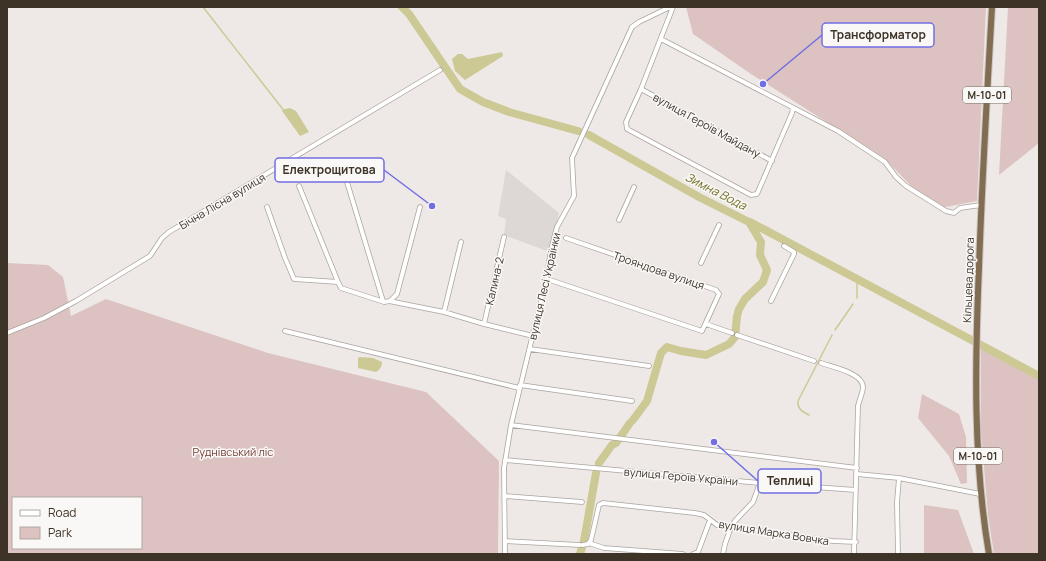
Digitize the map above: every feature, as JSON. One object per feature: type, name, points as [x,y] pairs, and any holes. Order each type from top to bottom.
[{"type":"highway","name":"Кільцева дорога","points":[[988,554],[980,494],[975,417],[976,330],[981,205],[992,7]]},
{"type":"street","name":"вулиця Лесі Українки","points":[[504,554],[505,460],[511,425],[519,386],[530,349],[557,227],[574,196],[572,158],[632,26],[670,7]]},
{"type":"street","points":[[673,7],[641,89],[626,122],[627,129],[751,195],[757,194],[793,108]]},
{"type":"street","points":[[661,39],[838,131],[885,162],[901,182],[946,210],[954,213],[964,207],[981,205]]},
{"type":"street","name":"Бічна Лісна вулиця","points":[[7,332],[44,318],[76,301],[150,256],[162,238],[169,232],[440,70]]},
{"type":"street","name":"вулиця Героїв Майдану","points":[[641,89],[772,161]]},
{"type":"street","points":[[348,182],[382,300]]},
{"type":"street","points":[[300,186],[341,288],[382,300],[444,312],[533,336]]},
{"type":"street","points":[[619,220],[634,187]]},
{"type":"street","points":[[267,207],[294,279],[338,282]]},
{"type":"street","points":[[390,301],[397,294],[420,207]]},
{"type":"street","points":[[701,264],[719,225]]},
{"type":"street","name":"Калина-2","points":[[484,324],[504,238]]},
{"type":"street","name":"Трояндова вулиця","points":[[566,238],[716,290],[719,294],[706,324]]},
{"type":"street","points":[[444,312],[461,242]]},
{"type":"street","points":[[770,301],[794,254],[794,252],[784,246]]},
{"type":"street","points":[[546,280],[550,280],[702,331],[706,324],[732,333]]},
{"type":"street","points":[[284,331],[519,386],[632,401]]},
{"type":"street","points":[[737,335],[814,361]]},
{"type":"street","points":[[530,349],[649,366]]},
{"type":"street","points":[[821,363],[855,375],[861,381],[863,386],[858,406],[856,542],[854,554]]},
{"type":"street","points":[[511,425],[857,468]]},
{"type":"street","name":"вулиця Героїв України","points":[[505,460],[760,483],[856,490]]},
{"type":"street","points":[[857,474],[899,478],[980,494]]},
{"type":"street","points":[[898,554],[897,502],[899,478]]},
{"type":"street","points":[[723,554],[731,527],[753,502],[760,483]]},
{"type":"street","points":[[504,496],[582,502]]},
{"type":"street","name":"вулиця Марка Вовчка","points":[[589,543],[599,506],[603,503],[695,513],[704,515],[716,525],[834,541],[856,542]]},
{"type":"street","points":[[693,554],[698,552],[710,520]]},
{"type":"street","points":[[505,541],[582,545],[589,543],[604,548],[683,554]]},
{"type":"shaded area","points":[[502,52],[503,56],[465,80],[455,71],[452,59],[458,54],[462,54],[468,59]]},
{"type":"shaded area","points":[[290,108],[296,111],[309,132],[300,136],[282,111]]},
{"type":"shaded area","points":[[506,170],[559,213],[550,252],[504,235],[506,219],[498,216]]},
{"type":"shaded area","points":[[359,357],[373,358],[382,362],[380,369],[376,372],[358,368]]},
{"type":"green space","points":[[686,7],[986,7],[977,201],[940,208],[913,188],[885,159],[751,74],[693,34]]},
{"type":"green space","points":[[1008,7],[1039,7],[1039,143],[999,175]]},
{"type":"green space","name":"Руднівський ліс","points":[[7,263],[48,265],[63,277],[71,316],[106,299],[268,353],[426,392],[499,461],[498,554],[7,554]]},
{"type":"green space","points":[[981,348],[1039,378],[1039,554],[994,554],[988,515],[981,432]]},
{"type":"green space","points":[[922,394],[959,414],[966,437],[967,483],[961,484],[949,456],[918,418]]},
{"type":"green space","points":[[924,505],[958,510],[974,554],[924,554]]},
{"type":"waterway","points":[[203,7],[285,112]]},
{"type":"waterway","name":"Зимна Вода","points":[[402,7],[409,14],[460,89],[483,102],[509,112],[578,131]]},
{"type":"waterway","name":"Зимна Вода","points":[[589,135],[699,197],[749,222],[761,242],[760,255],[767,270],[763,282],[745,299],[739,309],[735,337],[729,344],[706,355],[667,347],[661,353],[647,401],[633,420]]},
{"type":"waterway","points":[[750,222],[1039,376]]},
{"type":"waterway","points":[[857,279],[857,298]]},
{"type":"waterway","points":[[835,330],[853,304]]},
{"type":"waterway","points":[[809,415],[799,408],[798,401],[832,335]]},
{"type":"waterway","name":"Зимна Вода","points":[[599,463],[630,423]]},
{"type":"waterway","name":"Зимна Вода","points":[[580,554],[584,541],[596,473]]},
{"type":"place","name":"Трансформатор","points":[[763,84]]},
{"type":"place","name":"Електрощитова","points":[[432,206]]},
{"type":"place","name":"Теплиці","points":[[714,442]]}]
